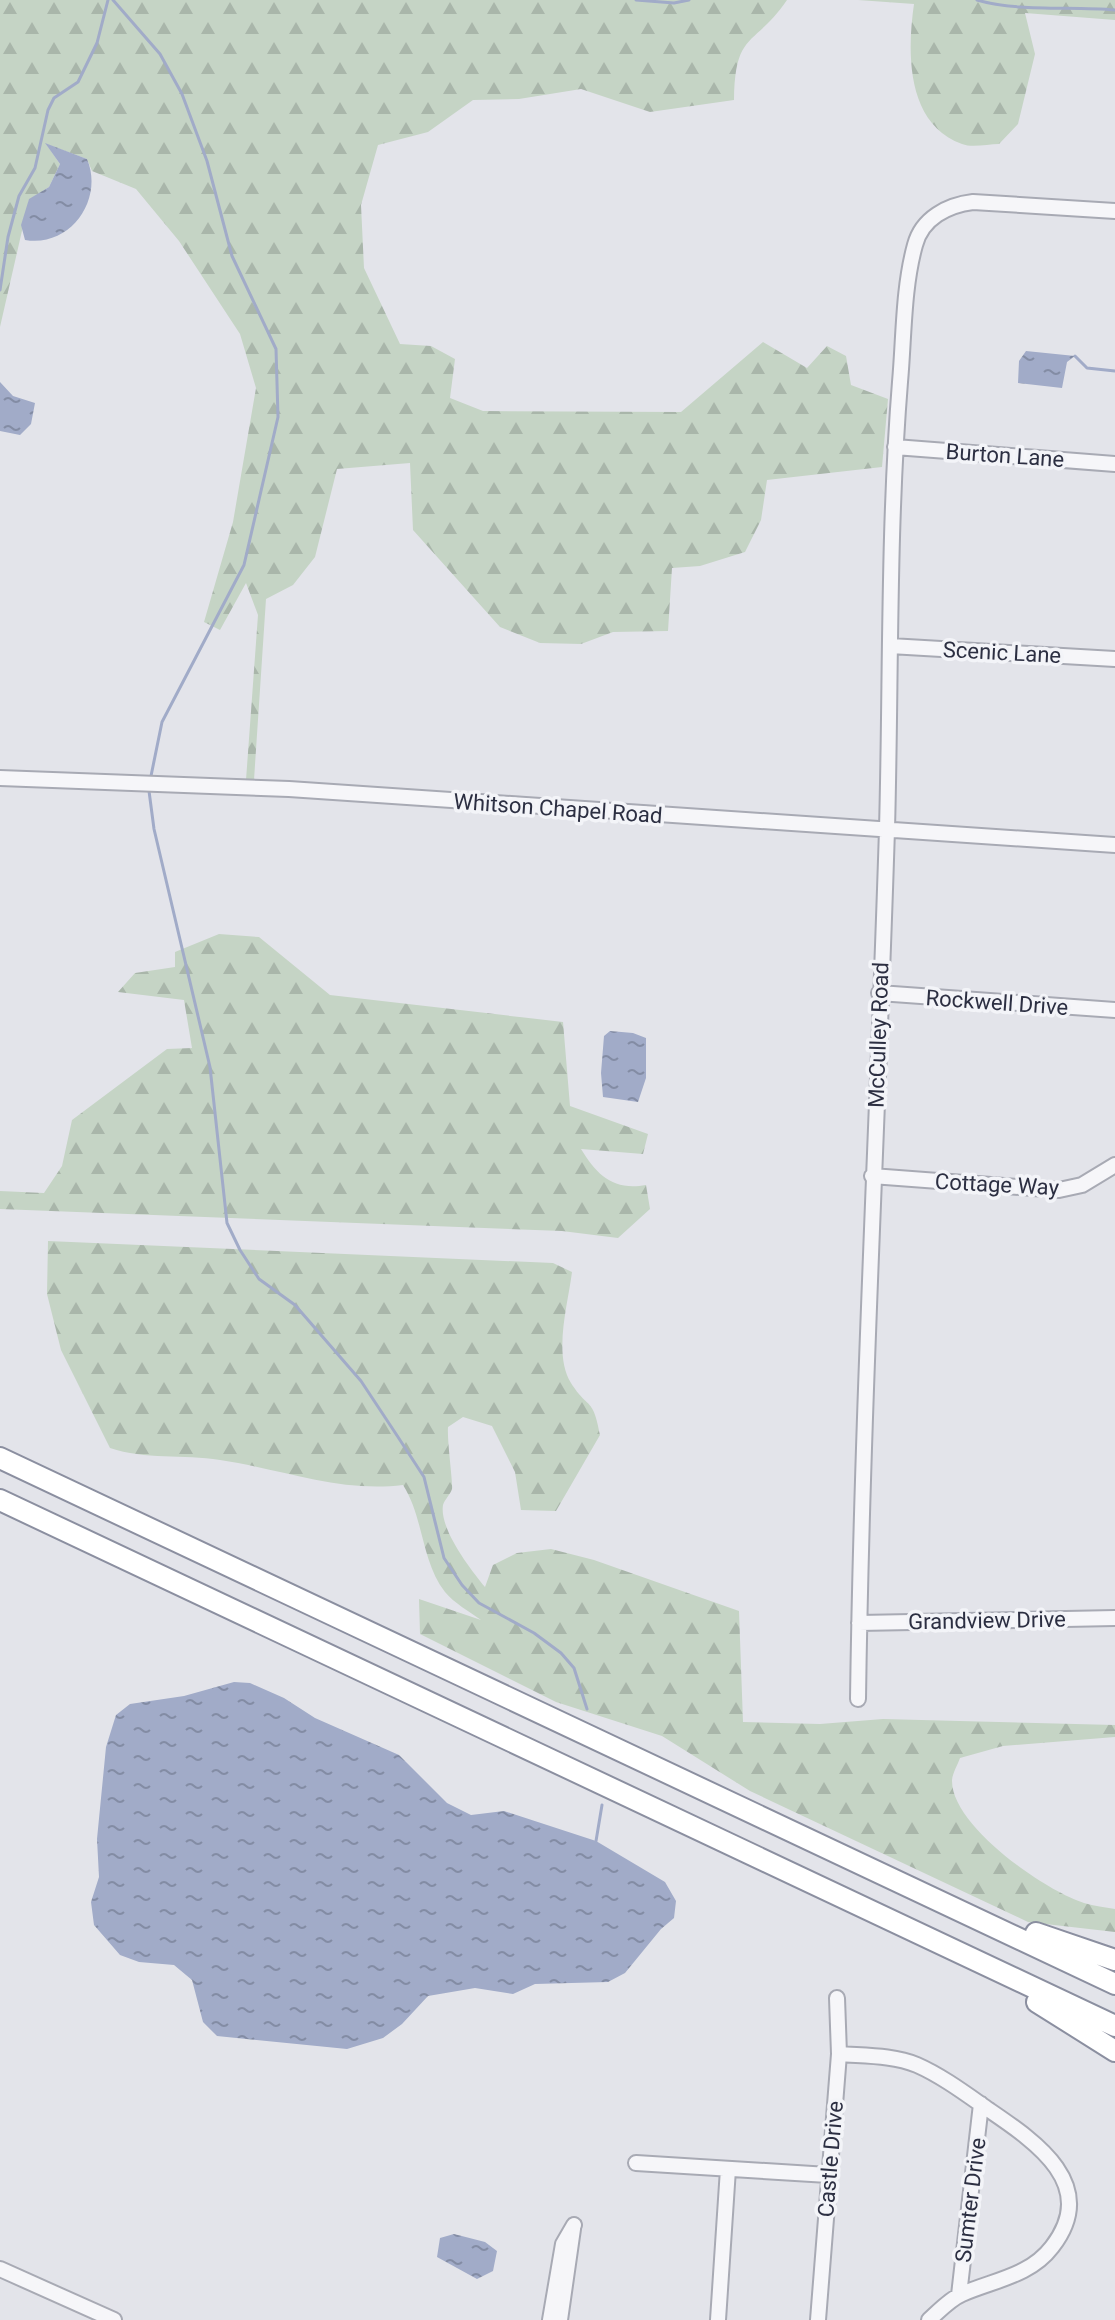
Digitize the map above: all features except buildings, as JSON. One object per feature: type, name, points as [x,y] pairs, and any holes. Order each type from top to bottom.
[{"type":"highway","points":[[0,1458],[1115,1984]]},
{"type":"highway","points":[[0,1500],[1115,2026]]},
{"type":"highway","points":[[909,1886],[1115,1960]]},
{"type":"highway","points":[[931,1939],[1115,2051]]},
{"type":"street","name":"McCulley Road","points":[[859,1623],[872,1176],[887,831],[895,447],[912,261],[922,230],[943,209],[973,202],[1115,211]]},
{"type":"street","name":"Burton Lane","points":[[895,447],[1115,464]]},
{"type":"street","name":"Scenic Lane","points":[[890,646],[1115,659]]},
{"type":"street","name":"Whitson Chapel Road","points":[[0,778],[289,789],[1115,845]]},
{"type":"street","name":"Rockwell Drive","points":[[879,993],[1115,1010]]},
{"type":"street","name":"Cottage Way","points":[[872,1176],[1059,1190],[1082,1185],[1115,1165]]},
{"type":"street","name":"Grandview Drive","points":[[859,1623],[1115,1618]]},
{"type":"street","points":[[858,1699],[859,1623]]},
{"type":"street","name":"Castle Drive","points":[[818,2320],[839,2054],[837,1998]]},
{"type":"street","points":[[839,2054],[885,2057],[914,2064],[981,2104],[1044,2151],[1061,2173],[1069,2210],[1066,2226],[1035,2265],[959,2295],[929,2320]]},
{"type":"street","name":"Sumter Drive","points":[[959,2295],[981,2104]]},
{"type":"street","points":[[636,2163],[828,2175]]},
{"type":"street","points":[[718,2320],[728,2169]]},
{"type":"street","points":[[550,2320],[563,2244],[574,2225],[560,2320]]},
{"type":"street","points":[[0,2269],[114,2320]]},
{"type":"green space","points":[[0,0],[787,0],[743,50],[735,78],[734,100],[650,112],[581,89],[519,99],[473,100],[428,132],[378,145],[361,205],[364,268],[400,344],[431,346],[455,359],[450,398],[483,411],[681,412],[763,342],[807,368],[827,346],[846,356],[851,385],[888,399],[882,467],[767,480],[761,520],[745,552],[700,566],[672,568],[668,631],[613,632],[581,644],[540,643],[500,627],[413,530],[410,463],[337,469],[315,557],[293,585],[266,599],[254,780],[246,780],[258,615],[246,583],[220,630],[204,622],[233,522],[256,388],[240,334],[179,241],[136,189],[92,171],[87,159],[46,144],[60,164],[49,187],[29,200],[0,327]]},
{"type":"green space","points":[[858,0],[1115,0],[1115,20],[1025,13],[1035,54],[1018,124],[999,144],[970,146],[944,134],[920,104],[911,64],[914,4]]},
{"type":"green space","points":[[219,934],[259,937],[330,995],[563,1022],[570,1106],[648,1134],[643,1154],[581,1149],[607,1179],[624,1186],[646,1185],[650,1209],[618,1238],[562,1231],[0,1209],[0,1191],[44,1193],[62,1166],[72,1120],[167,1049],[192,1048],[184,1000],[118,992],[135,973],[175,967],[175,952]]},
{"type":"green space","points":[[48,1241],[553,1263],[572,1272],[563,1329],[563,1358],[571,1383],[592,1409],[600,1435],[556,1511],[521,1510],[515,1472],[492,1426],[463,1417],[448,1427],[452,1489],[443,1505],[443,1515],[457,1549],[485,1587],[493,1565],[517,1553],[551,1549],[594,1560],[739,1611],[743,1722],[820,1724],[883,1719],[1115,1725],[1115,1737],[1003,1746],[960,1758],[952,1781],[956,1799],[983,1836],[1047,1885],[1084,1903],[1115,1909],[1115,1932],[1028,1922],[750,1791],[662,1736],[556,1702],[420,1634],[419,1599],[481,1620],[453,1600],[437,1580],[415,1511],[403,1485],[357,1486],[220,1460],[137,1454],[110,1448],[61,1350],[47,1294]]},
{"type":"water","points":[[45,143],[87,159],[91,190],[80,218],[69,228],[42,240],[25,240],[21,225],[29,199],[49,187],[60,164]]},
{"type":"water","points":[[1026,351],[1075,356],[1067,362],[1062,388],[1018,383],[1019,361]]},
{"type":"water","points":[[0,382],[13,396],[35,403],[31,424],[20,435],[0,431]]},
{"type":"water","points":[[610,1031],[633,1033],[646,1038],[646,1078],[638,1102],[603,1097],[604,1036]]},
{"type":"water","points":[[234,1682],[250,1683],[284,1698],[315,1718],[399,1755],[447,1803],[471,1815],[504,1811],[596,1841],[665,1882],[676,1901],[674,1918],[625,1973],[608,1982],[535,1984],[513,1994],[475,1988],[428,1996],[402,2024],[383,2038],[347,2049],[217,2036],[203,2022],[192,1980],[174,1965],[139,1962],[120,1955],[94,1925],[91,1902],[99,1877],[97,1839],[106,1747],[116,1715],[130,1704],[184,1696]]},
{"type":"water","points":[[454,2234],[485,2242],[497,2251],[493,2271],[477,2279],[437,2257],[440,2238]]},
{"type":"waterway","points":[[0,290],[8,237],[19,196],[35,168],[48,110],[54,98],[78,82],[97,43],[108,0]]},
{"type":"waterway","points":[[113,0],[160,54],[182,94],[207,161],[232,256],[276,349],[278,417],[244,565],[162,722],[151,776]]},
{"type":"waterway","points":[[636,0],[674,3],[689,0]]},
{"type":"waterway","points":[[977,0],[1027,7],[1115,10]]},
{"type":"waterway","points":[[1075,356],[1087,368],[1115,371]]},
{"type":"waterway","points":[[149,791],[154,829],[210,1067],[227,1223],[259,1279],[295,1305],[361,1381],[424,1477],[444,1558],[462,1585],[479,1603],[534,1633],[561,1653],[574,1668],[587,1709]]},
{"type":"waterway","points":[[596,1841],[602,1805]]}]
